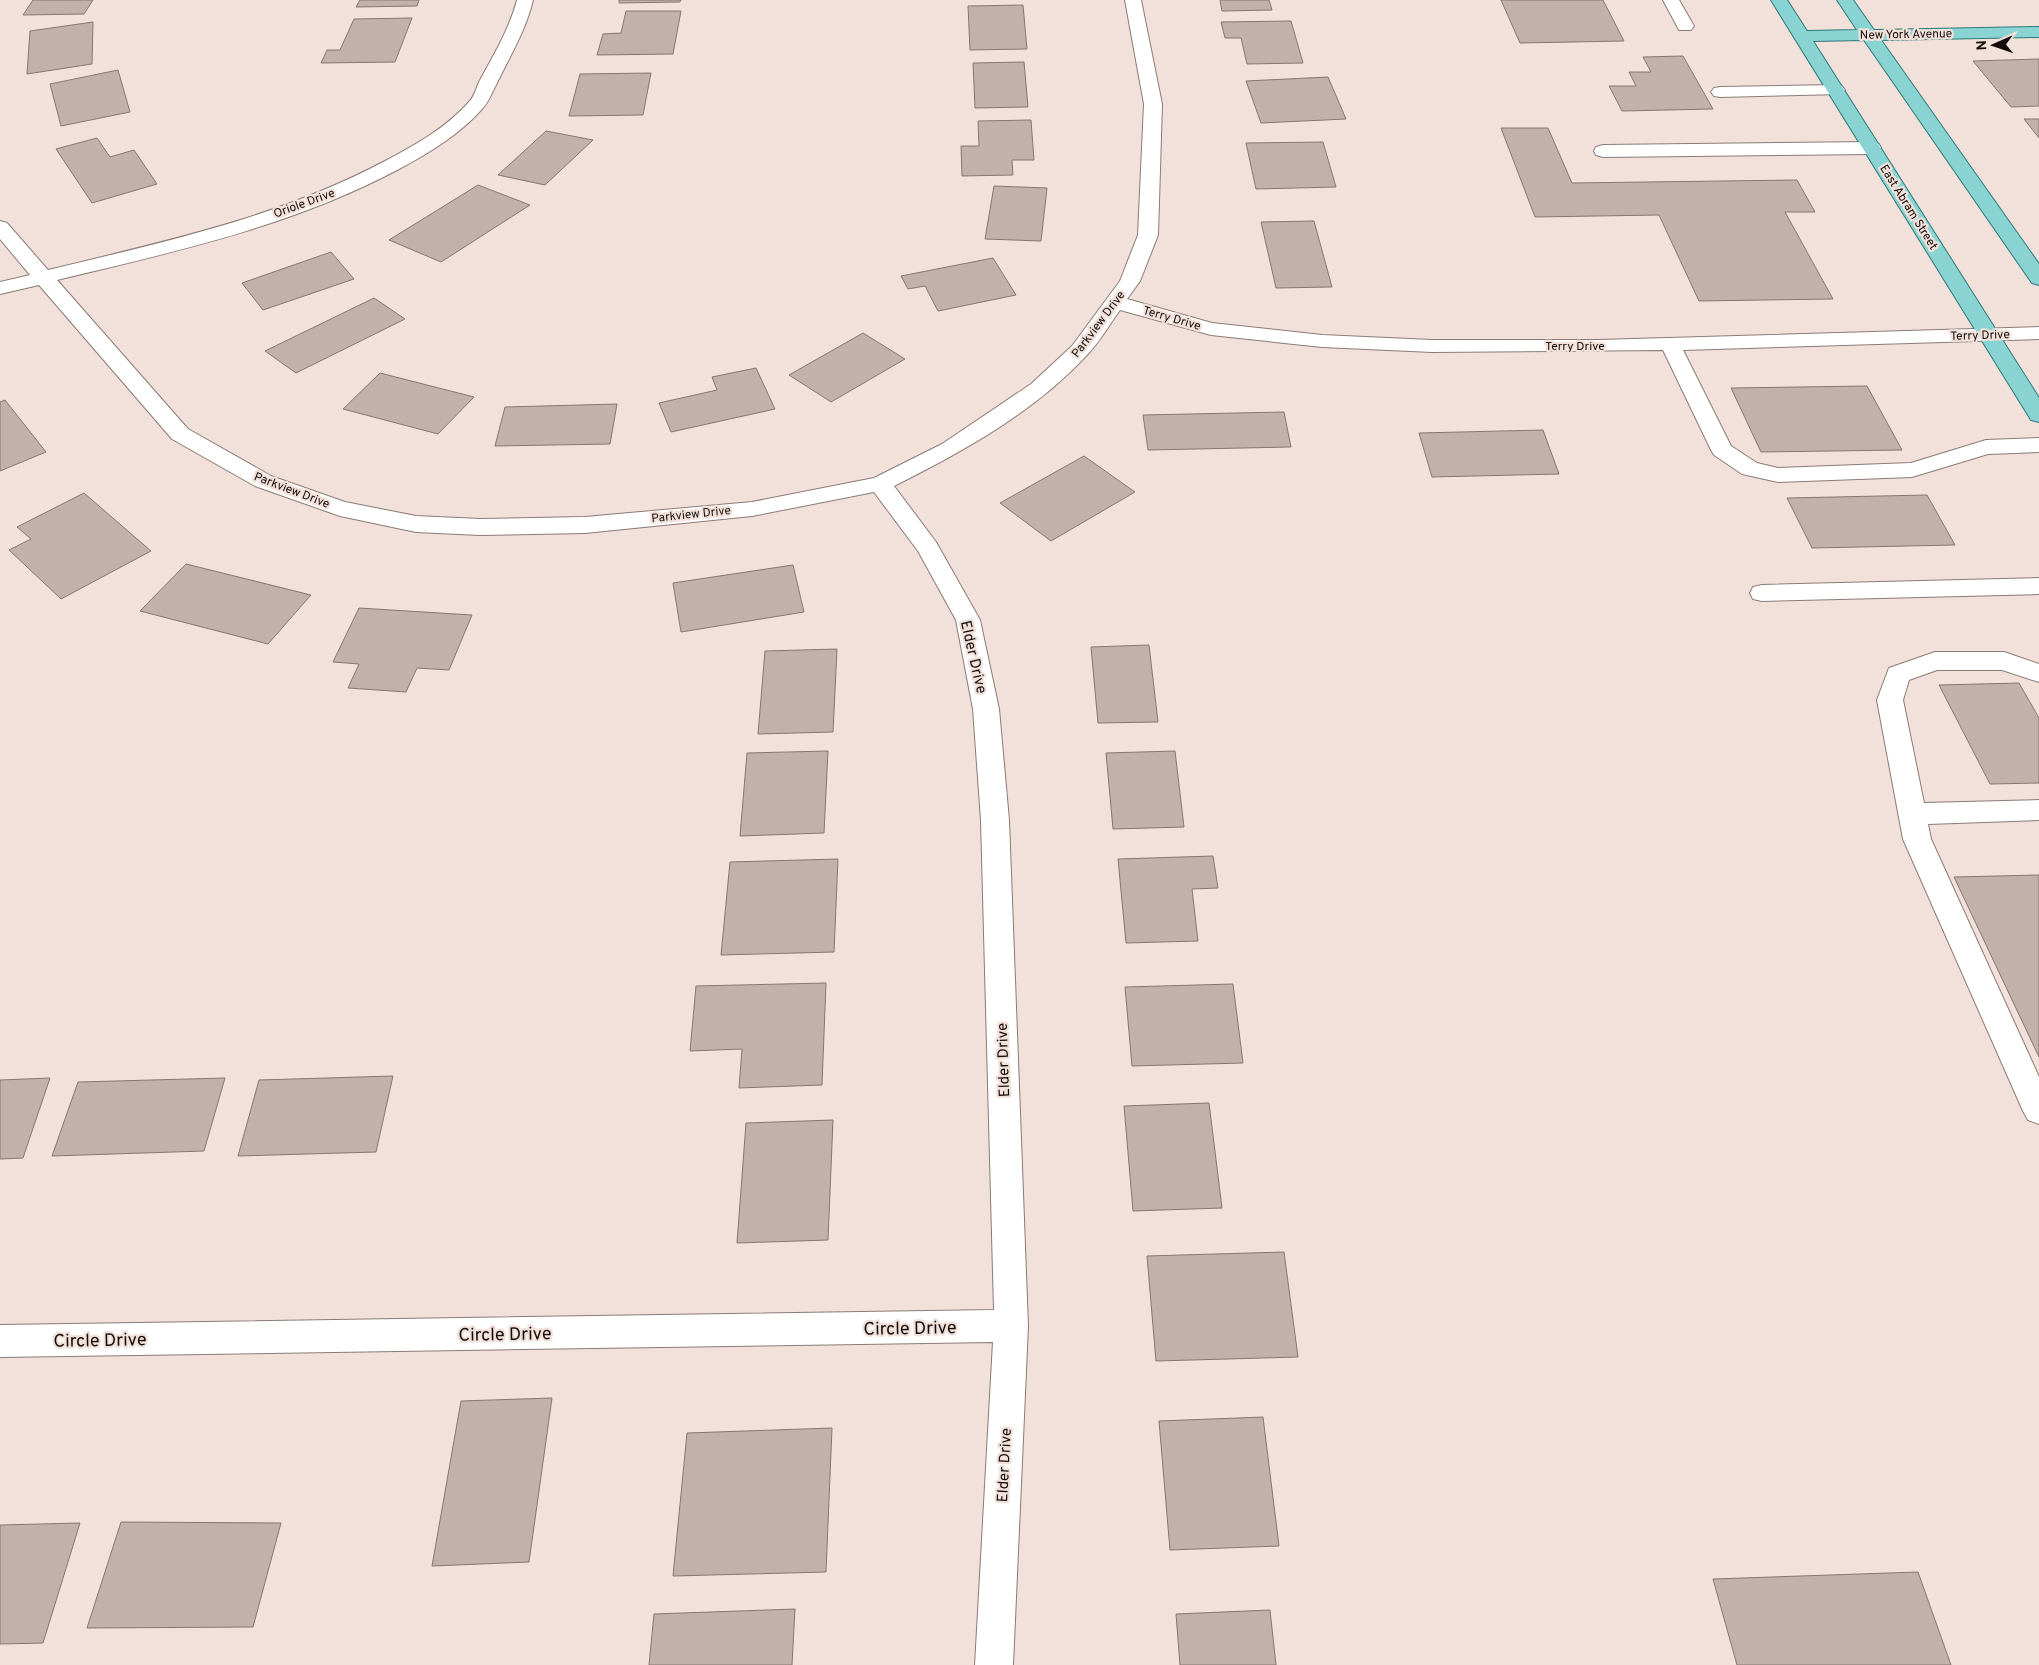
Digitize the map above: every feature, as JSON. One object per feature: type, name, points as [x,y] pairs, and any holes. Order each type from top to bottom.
[{"type":"main road","name":"East Abram Street","points":[[1779,0],[2039,415]]},
{"type":"main road","points":[[1845,0],[2039,279]]},
{"type":"main road","name":"New York Avenue","points":[[1802,36],[2039,32]]},
{"type":"street","name":"Oriole Drive","points":[[0,288],[179,244],[257,221],[327,196],[382,172],[440,137],[476,105],[521,19],[525,0]]},
{"type":"street","name":"Parkview Drive","points":[[0,227],[180,434],[263,481],[340,509],[416,524],[480,527],[585,525],[752,509],[880,484],[950,449],[1039,389],[1080,351],[1130,281],[1148,235],[1153,104],[1133,0]]},
{"type":"street","points":[[1671,0],[1685,26]]},
{"type":"street","points":[[1720,92],[1836,90]]},
{"type":"street","points":[[1603,152],[1872,148]]},
{"type":"street","name":"Terry Drive","points":[[1115,302],[1212,329],[1322,341],[1432,346],[1599,346],[2039,333]]},
{"type":"street","points":[[1670,344],[1722,450],[1750,469],[1778,475],[1912,470],[1986,447],[2039,444]]},
{"type":"street","name":"Elder Drive","points":[[880,484],[928,548],[968,620],[986,709],[995,820],[1011,1326],[994,1665]]},
{"type":"street","points":[[1762,593],[2039,586]]},
{"type":"street","points":[[2039,673],[2004,661],[1935,661],[1898,674],[1890,700],[1917,839],[2032,1082],[2039,1111]]},
{"type":"street","points":[[1912,814],[2039,810]]},
{"type":"street","name":"Circle Drive","points":[[0,1341],[1011,1326]]},
{"type":"building","points":[[33,0],[93,0],[84,14],[23,15]]},
{"type":"building","points":[[360,0],[419,0],[417,6],[356,7]]},
{"type":"building","points":[[619,0],[681,0],[680,2],[619,3]]},
{"type":"building","points":[[1220,0],[1269,0],[1272,10],[1222,11]]},
{"type":"building","points":[[1501,0],[1603,0],[1624,41],[1520,43]]},
{"type":"building","points":[[1023,5],[1027,49],[970,50],[968,6]]},
{"type":"building","points":[[626,11],[681,11],[673,54],[597,55],[603,34],[621,33]]},
{"type":"building","points":[[412,18],[395,62],[321,63],[327,50],[340,50],[354,19]]},
{"type":"building","points":[[1291,21],[1303,63],[1247,64],[1241,38],[1225,38],[1221,22]]},
{"type":"building","points":[[93,22],[92,64],[27,74],[30,31]]},
{"type":"building","points":[[1683,56],[1713,109],[1622,111],[1609,86],[1636,86],[1629,72],[1651,72],[1643,57]]},
{"type":"building","points":[[2039,59],[2039,106],[2011,107],[1973,61]]},
{"type":"building","points":[[1024,62],[1028,107],[975,108],[973,63]]},
{"type":"building","points":[[118,70],[130,112],[61,126],[50,84]]},
{"type":"building","points":[[651,73],[643,115],[569,116],[580,74]]},
{"type":"building","points":[[1328,77],[1346,119],[1261,123],[1246,81]]},
{"type":"building","points":[[2024,119],[2039,119],[2039,138]]},
{"type":"building","points":[[1031,120],[1034,160],[1012,160],[1013,175],[962,176],[961,146],[979,146],[978,121]]},
{"type":"building","points":[[1501,128],[1548,128],[1572,183],[1797,180],[1815,212],[1785,212],[1833,299],[1699,301],[1659,215],[1535,217]]},
{"type":"building","points":[[546,131],[593,140],[545,185],[498,175]]},
{"type":"building","points":[[97,138],[110,157],[134,150],[157,184],[92,203],[56,149]]},
{"type":"building","points":[[1323,142],[1336,187],[1256,189],[1246,143]]},
{"type":"building","points":[[478,185],[530,205],[441,262],[389,240]]},
{"type":"building","points":[[994,186],[1047,188],[1041,241],[985,239]]},
{"type":"building","points":[[1314,221],[1332,287],[1276,288],[1261,222]]},
{"type":"building","points":[[331,252],[354,279],[263,310],[242,283]]},
{"type":"building","points":[[993,258],[1016,295],[938,311],[925,286],[908,289],[901,276]]},
{"type":"building","points":[[374,298],[405,319],[296,373],[265,351]]},
{"type":"building","points":[[863,333],[905,359],[831,402],[789,375]]},
{"type":"building","points":[[756,368],[775,409],[671,432],[659,403],[717,390],[712,377]]},
{"type":"building","points":[[380,373],[474,397],[438,434],[343,409]]},
{"type":"building","points":[[1867,386],[1902,450],[1761,452],[1731,388]]},
{"type":"building","points":[[5,400],[46,452],[0,471],[0,402]]},
{"type":"building","points":[[617,404],[610,444],[495,446],[505,407]]},
{"type":"building","points":[[1284,412],[1291,447],[1148,450],[1143,415]]},
{"type":"building","points":[[1543,430],[1559,474],[1432,477],[1419,433]]},
{"type":"building","points":[[1084,456],[1135,492],[1051,541],[1000,503]]},
{"type":"building","points":[[84,493],[151,551],[61,599],[9,550],[31,539],[17,527]]},
{"type":"building","points":[[1927,495],[1955,545],[1812,548],[1787,498]]},
{"type":"building","points":[[186,564],[311,595],[268,644],[140,611]]},
{"type":"building","points":[[793,565],[804,612],[681,632],[673,583]]},
{"type":"building","points":[[359,608],[472,615],[449,670],[417,668],[406,692],[348,688],[359,664],[333,662]]},
{"type":"building","points":[[1149,645],[1158,722],[1098,723],[1091,647]]},
{"type":"building","points":[[837,649],[833,732],[758,734],[765,651]]},
{"type":"building","points":[[2019,683],[2039,718],[2039,783],[1990,784],[1939,685]]},
{"type":"building","points":[[828,751],[824,833],[740,836],[747,753]]},
{"type":"building","points":[[1175,751],[1184,827],[1113,829],[1106,753]]},
{"type":"building","points":[[1213,856],[1218,888],[1192,889],[1198,941],[1126,943],[1118,859]]},
{"type":"building","points":[[838,859],[834,952],[721,955],[730,862]]},
{"type":"building","points":[[2039,875],[2039,1057],[1954,877]]},
{"type":"building","points":[[826,983],[822,1085],[739,1088],[742,1049],[690,1051],[696,986]]},
{"type":"building","points":[[1233,984],[1243,1063],[1132,1066],[1125,987]]},
{"type":"building","points":[[393,1076],[376,1152],[238,1156],[259,1080]]},
{"type":"building","points":[[50,1078],[23,1158],[0,1159],[0,1080]]},
{"type":"building","points":[[225,1078],[204,1151],[52,1156],[78,1082]]},
{"type":"building","points":[[1209,1103],[1222,1208],[1133,1211],[1124,1106]]},
{"type":"building","points":[[833,1120],[828,1240],[737,1243],[746,1123]]},
{"type":"building","points":[[1284,1252],[1298,1357],[1156,1361],[1147,1256]]},
{"type":"building","points":[[552,1398],[529,1562],[432,1566],[461,1401]]},
{"type":"building","points":[[1263,1417],[1279,1546],[1170,1550],[1159,1421]]},
{"type":"building","points":[[832,1428],[826,1572],[673,1576],[687,1433]]},
{"type":"building","points":[[121,1522],[281,1523],[253,1627],[87,1628]]},
{"type":"building","points":[[80,1523],[43,1643],[0,1644],[0,1525]]},
{"type":"building","points":[[1918,1572],[1951,1665],[1737,1665],[1713,1579]]},
{"type":"building","points":[[795,1609],[792,1665],[649,1665],[654,1614]]},
{"type":"building","points":[[1270,1610],[1276,1665],[1180,1665],[1176,1614]]}]
